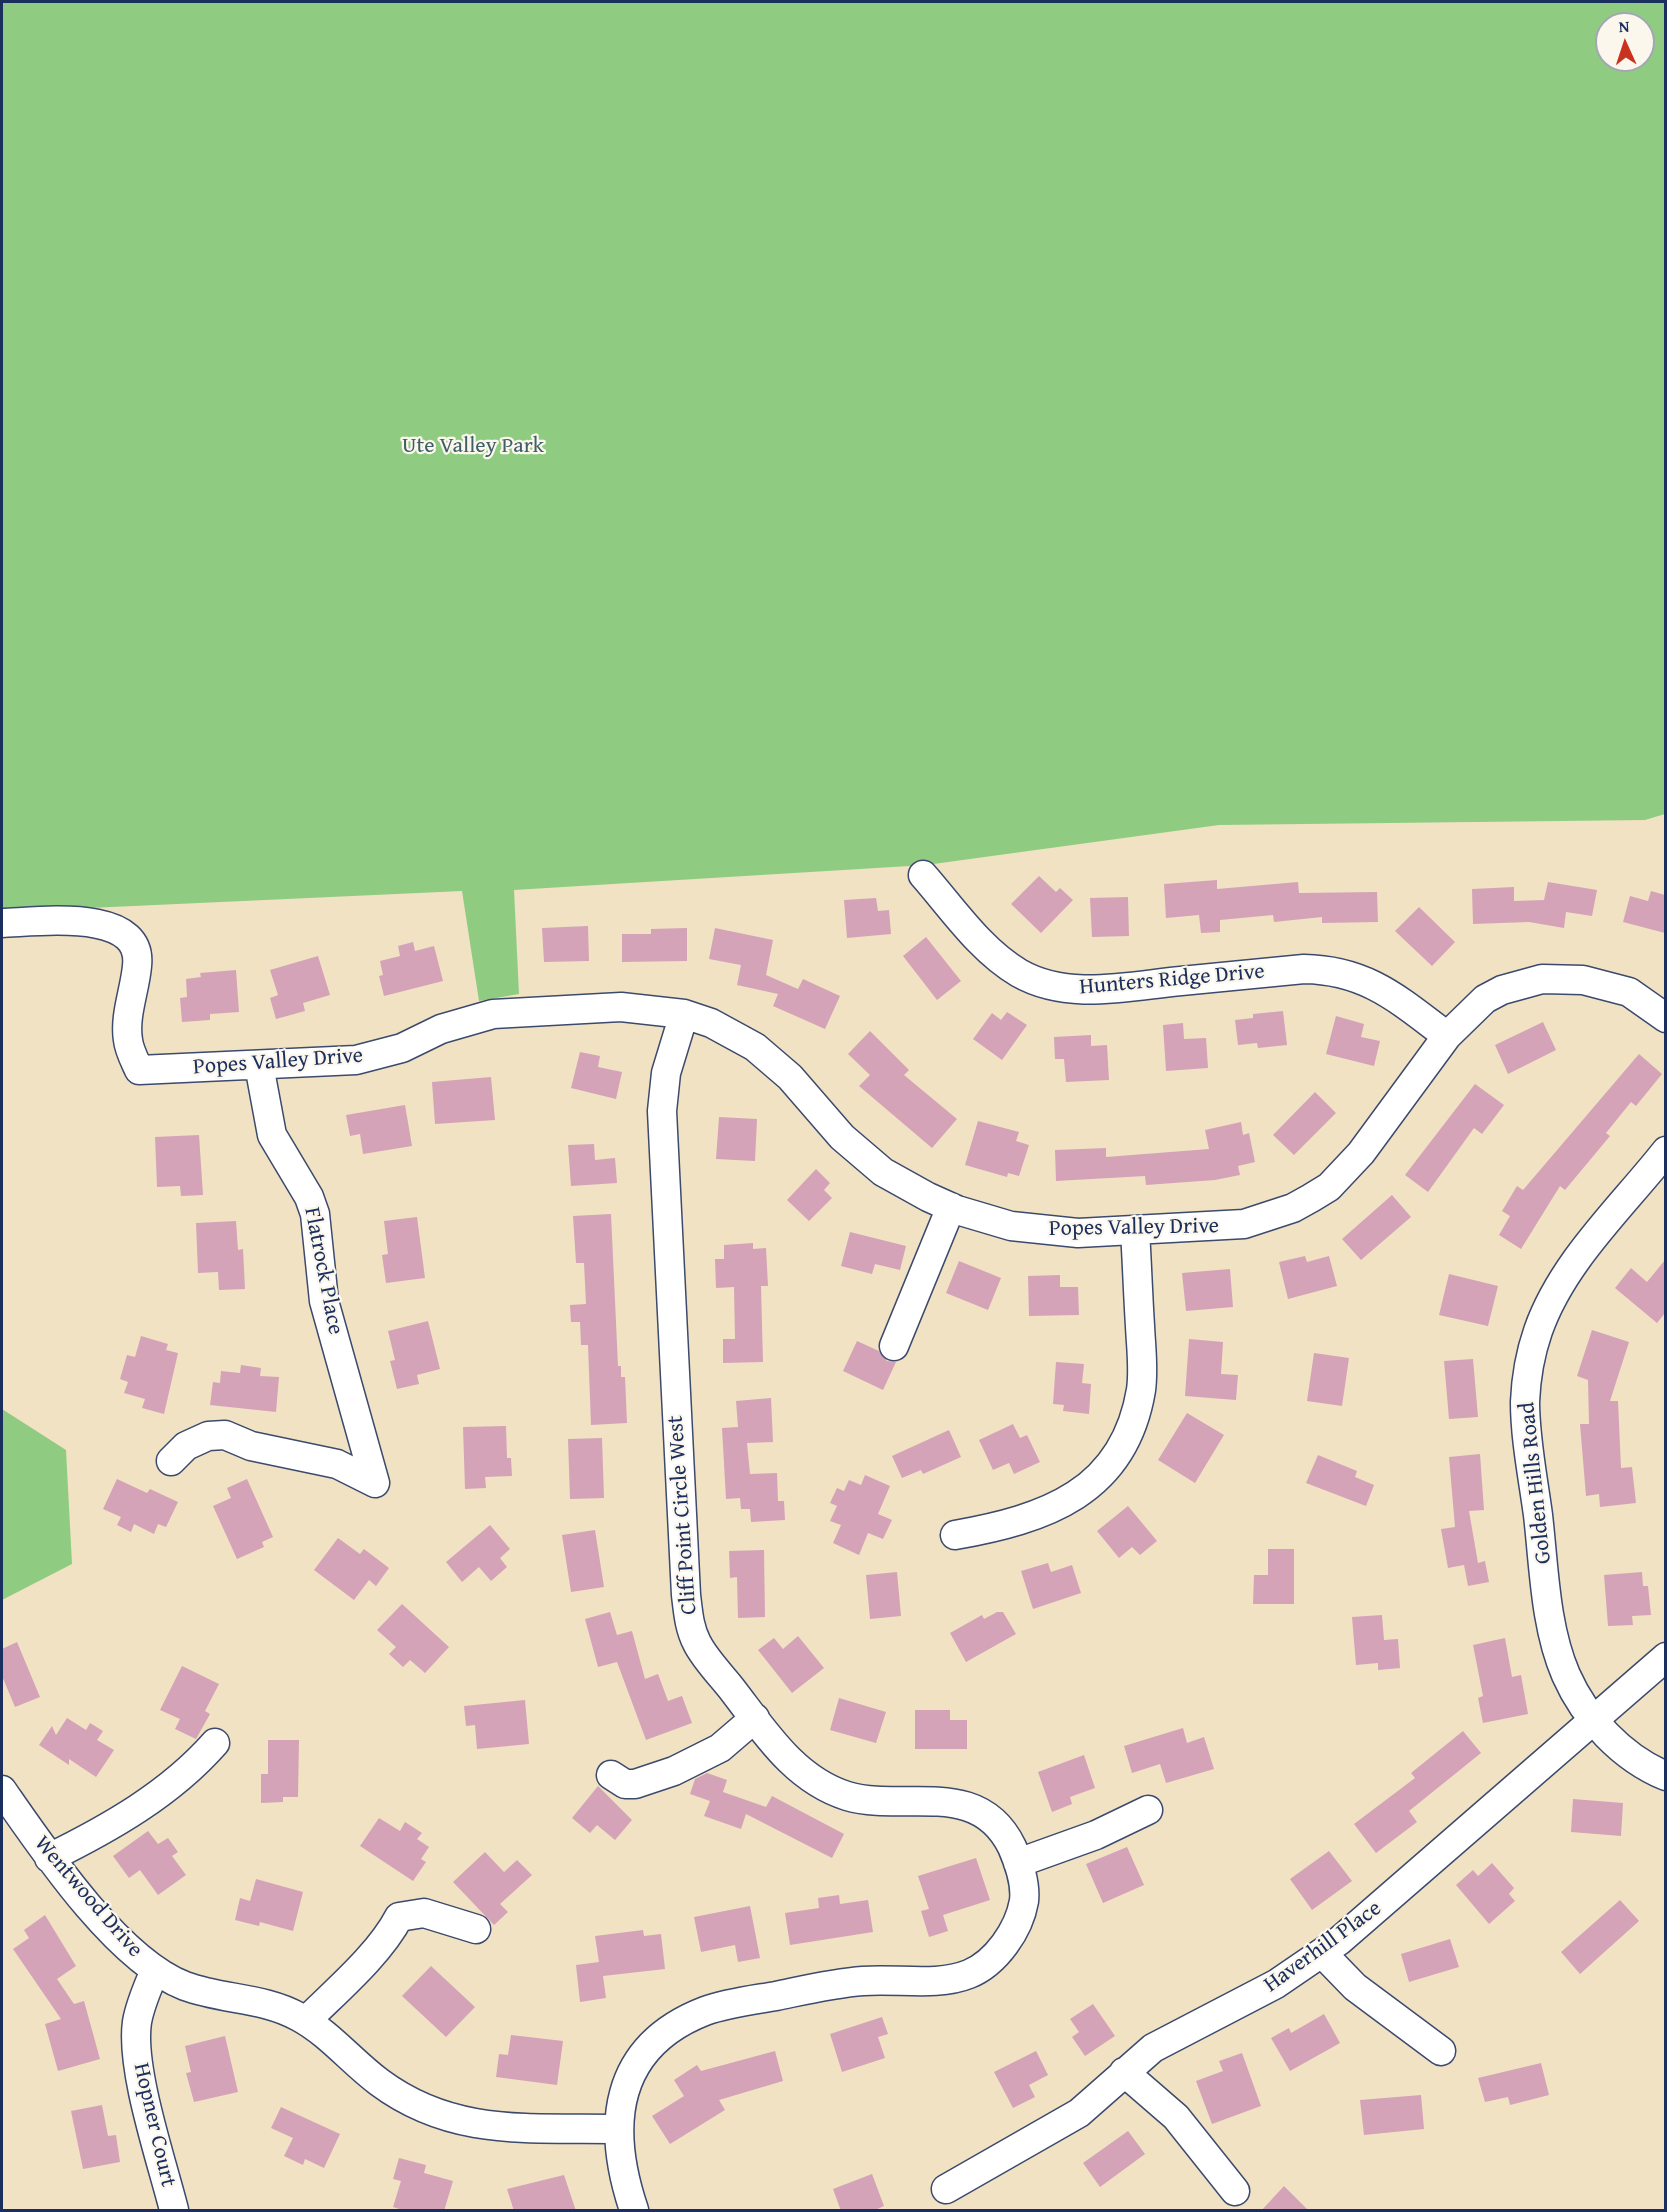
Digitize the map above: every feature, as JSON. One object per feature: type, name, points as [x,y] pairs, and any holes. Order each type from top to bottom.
[{"type":"street","name":"Hunters Ridge Drive","points":[[923,875],[985,946],[1010,967],[1036,981],[1056,987],[1098,989],[1324,969],[1345,973],[1382,988],[1447,1036]]},
{"type":"street","name":"Popes Valley Drive","points":[[2,923],[72,921],[110,927],[129,937],[137,951],[138,964],[128,1022],[128,1041],[139,1071],[356,1060],[402,1048],[441,1029],[493,1014],[621,1007],[684,1014],[711,1023],[755,1047],[790,1077],[842,1137],[882,1172],[951,1207],[994,1222],[1043,1231],[1078,1233],[1244,1224],[1293,1208],[1329,1187],[1361,1153],[1447,1036],[1485,999],[1521,983],[1542,979],[1583,980],[1609,986],[1646,1002],[1665,1018]]},
{"type":"street","name":"Cliff Point Circle West","points":[[634,2211],[619,2152],[619,2129],[625,2086],[645,2052],[662,2037],[700,2014],[731,2004],[836,1984],[884,1980],[950,1979],[977,1969],[991,1960],[1006,1942],[1017,1923],[1024,1900],[1018,1863],[1008,1840],[994,1823],[976,1810],[955,1803],[875,1801],[848,1796],[808,1777],[773,1742],[754,1718],[698,1644],[689,1622],[662,1111],[666,1072],[684,1014]]},
{"type":"street","name":"Flatrock Place","points":[[171,1461],[186,1446],[208,1436],[225,1434],[251,1446],[337,1464],[375,1482],[324,1301],[315,1214],[309,1197],[272,1135],[259,1065]]},
{"type":"street","name":"Golden Hills Road","points":[[1665,1151],[1563,1279],[1538,1331],[1526,1382],[1527,1426],[1552,1628],[1566,1675],[1594,1720],[1631,1758],[1665,1776]]},
{"type":"street","points":[[894,1346],[951,1207]]},
{"type":"street","points":[[955,1535],[1025,1521],[1068,1501],[1104,1471],[1117,1453],[1134,1414],[1143,1368],[1135,1231]]},
{"type":"street","name":"Haverhill Place","points":[[946,2189],[1078,2113],[1153,2048],[1276,1984],[1322,1953],[1382,1906],[1665,1657]]},
{"type":"street","points":[[611,1775],[625,1784],[635,1784],[674,1771],[720,1748],[754,1718]]},
{"type":"street","points":[[49,1858],[106,1830],[192,1768],[215,1743]]},
{"type":"street","name":"Wentwood Drive","points":[[2,1790],[49,1858],[121,1940],[155,1970],[186,1986],[279,2007],[306,2021],[386,2087],[426,2109],[455,2120],[505,2129],[619,2129]]},
{"type":"street","points":[[1018,1863],[1096,1835],[1148,1810]]},
{"type":"street","points":[[306,2021],[393,1929],[399,1917],[424,1913],[476,1929]]},
{"type":"street","points":[[1322,1953],[1355,1987],[1441,2051]]},
{"type":"street","name":"Hopner Court","points":[[155,1970],[141,2002],[136,2024],[137,2065],[174,2211]]},
{"type":"street","points":[[1124,2072],[1176,2117],[1235,2191]]},
{"type":"green space","name":"Ute Valley Park","points":[[2,2],[1665,2],[1665,814],[1645,820],[1219,825],[926,865],[514,890],[519,994],[479,1001],[462,891],[2,912]]},
{"type":"green space","points":[[2,1409],[66,1450],[72,1564],[2,1600]]},
{"type":"building","points":[[1039,876],[1056,892],[1060,888],[1073,900],[1041,933],[1011,904]]},
{"type":"building","points":[[1217,880],[1217,889],[1298,882],[1299,893],[1377,892],[1378,922],[1322,923],[1322,917],[1274,922],[1273,915],[1220,920],[1220,932],[1201,933],[1199,915],[1166,918],[1164,884]]},
{"type":"building","points":[[1548,882],[1597,890],[1592,916],[1566,912],[1564,928],[1529,922],[1473,924],[1472,889],[1514,887],[1514,901],[1544,900]]},
{"type":"building","points":[[1651,891],[1665,895],[1665,933],[1623,922],[1630,896],[1648,901]]},
{"type":"building","points":[[1128,897],[1129,936],[1092,937],[1090,898]]},
{"type":"building","points":[[876,898],[878,911],[889,910],[891,934],[847,938],[844,900]]},
{"type":"building","points":[[1419,907],[1455,942],[1432,966],[1395,931]]},
{"type":"building","points":[[588,926],[589,961],[544,962],[542,928]]},
{"type":"building","points":[[687,928],[687,961],[622,962],[622,934],[651,934],[651,929]]},
{"type":"building","points":[[715,928],[773,940],[766,975],[798,989],[803,979],[840,996],[825,1029],[773,1006],[778,994],[737,985],[741,965],[709,959]]},
{"type":"building","points":[[926,937],[961,981],[937,1000],[903,956]]},
{"type":"building","points":[[413,942],[415,951],[434,946],[443,981],[384,996],[379,976],[383,975],[380,961],[400,956],[398,946]]},
{"type":"building","points":[[318,956],[330,995],[303,1003],[305,1011],[276,1019],[270,998],[278,995],[270,970]]},
{"type":"building","points":[[236,970],[239,1012],[210,1014],[210,1020],[182,1022],[180,998],[187,997],[186,979],[201,977],[200,973]]},
{"type":"building","points":[[1283,1011],[1287,1045],[1258,1048],[1257,1043],[1238,1045],[1235,1020],[1253,1018],[1253,1014]]},
{"type":"building","points":[[1007,1012],[1027,1025],[1002,1060],[973,1039],[992,1013],[1001,1020]]},
{"type":"building","points":[[1336,1016],[1364,1024],[1361,1037],[1380,1041],[1374,1066],[1326,1054]]},
{"type":"building","points":[[1543,1022],[1556,1050],[1508,1074],[1495,1045]]},
{"type":"building","points":[[1183,1023],[1184,1039],[1206,1038],[1208,1068],[1166,1071],[1163,1025]]},
{"type":"building","points":[[870,1031],[909,1070],[904,1075],[957,1119],[932,1148],[859,1086],[870,1075],[848,1054]]},
{"type":"building","points":[[1091,1035],[1091,1046],[1107,1045],[1109,1080],[1066,1082],[1064,1059],[1055,1059],[1054,1037]]},
{"type":"building","points":[[580,1052],[600,1056],[598,1067],[622,1072],[616,1099],[571,1088]]},
{"type":"building","points":[[1639,1054],[1662,1074],[1636,1106],[1631,1102],[1606,1133],[1610,1136],[1565,1190],[1560,1186],[1521,1249],[1499,1235],[1510,1216],[1502,1211],[1517,1186],[1523,1190]]},
{"type":"building","points":[[491,1077],[495,1120],[435,1124],[432,1082]]},
{"type":"building","points":[[1475,1084],[1504,1105],[1482,1134],[1474,1128],[1428,1192],[1405,1175]]},
{"type":"building","points":[[1315,1092],[1336,1113],[1294,1155],[1273,1135]]},
{"type":"building","points":[[405,1105],[412,1146],[363,1154],[360,1134],[350,1136],[346,1115]]},
{"type":"building","points":[[719,1117],[757,1119],[755,1161],[716,1159]]},
{"type":"building","points":[[978,1121],[1019,1132],[1016,1141],[1029,1145],[1019,1176],[1008,1173],[1007,1177],[965,1165]]},
{"type":"building","points":[[1241,1122],[1243,1135],[1249,1133],[1255,1162],[1238,1166],[1240,1175],[1215,1180],[1146,1185],[1145,1176],[1056,1181],[1055,1150],[1106,1148],[1106,1157],[1209,1149],[1205,1130]]},
{"type":"building","points":[[199,1135],[203,1195],[181,1196],[180,1186],[157,1187],[155,1137]]},
{"type":"building","points":[[594,1144],[595,1160],[615,1158],[617,1183],[571,1186],[568,1145]]},
{"type":"building","points":[[816,1169],[830,1183],[824,1190],[832,1198],[809,1221],[787,1200]]},
{"type":"building","points":[[1392,1195],[1411,1217],[1361,1260],[1342,1239]]},
{"type":"building","points":[[611,1214],[618,1366],[621,1366],[621,1377],[625,1377],[627,1423],[591,1425],[588,1345],[581,1345],[580,1322],[571,1322],[570,1305],[586,1304],[584,1263],[576,1263],[573,1216]]},
{"type":"building","points":[[417,1217],[425,1278],[386,1283],[382,1255],[388,1254],[384,1221]]},
{"type":"building","points":[[236,1221],[238,1250],[243,1249],[245,1289],[219,1290],[218,1272],[198,1273],[196,1223]]},
{"type":"building","points":[[850,1232],[906,1246],[900,1270],[875,1264],[872,1274],[841,1266]]},
{"type":"building","points":[[753,1243],[753,1249],[766,1248],[768,1286],[761,1286],[763,1362],[723,1363],[723,1339],[735,1339],[734,1287],[716,1288],[715,1259],[724,1259],[724,1245]]},
{"type":"building","points":[[1305,1256],[1307,1262],[1329,1256],[1337,1286],[1288,1299],[1279,1262]]},
{"type":"building","points":[[1665,1260],[1665,1313],[1657,1323],[1615,1288],[1631,1268],[1647,1282]]},
{"type":"building","points":[[959,1261],[1001,1278],[988,1310],[946,1293]]},
{"type":"building","points":[[1230,1269],[1233,1307],[1186,1311],[1182,1273]]},
{"type":"building","points":[[1449,1274],[1498,1286],[1488,1326],[1439,1315]]},
{"type":"building","points":[[1060,1275],[1060,1287],[1078,1287],[1079,1315],[1029,1316],[1028,1276]]},
{"type":"building","points":[[428,1321],[440,1369],[417,1375],[419,1384],[397,1389],[390,1361],[395,1360],[388,1331]]},
{"type":"building","points":[[1592,1330],[1629,1342],[1610,1401],[1618,1401],[1621,1468],[1632,1467],[1636,1503],[1600,1507],[1599,1494],[1586,1496],[1580,1424],[1589,1424],[1588,1380],[1577,1376]]},
{"type":"building","points":[[141,1336],[168,1344],[166,1350],[178,1353],[164,1414],[142,1408],[145,1399],[124,1393],[128,1382],[120,1379],[127,1355],[135,1357]]},
{"type":"building","points":[[1189,1339],[1223,1342],[1221,1374],[1238,1375],[1236,1400],[1185,1396]]},
{"type":"building","points":[[857,1341],[879,1351],[887,1361],[896,1362],[883,1390],[843,1371]]},
{"type":"building","points":[[1314,1353],[1349,1358],[1342,1406],[1307,1401]]},
{"type":"building","points":[[1473,1359],[1478,1417],[1449,1419],[1444,1361]]},
{"type":"building","points":[[1056,1362],[1084,1364],[1082,1383],[1091,1384],[1089,1414],[1063,1411],[1064,1405],[1053,1404]]},
{"type":"building","points":[[241,1365],[261,1368],[260,1376],[279,1377],[276,1412],[210,1405],[213,1382],[220,1383],[221,1371],[240,1373]]},
{"type":"building","points":[[771,1398],[773,1442],[747,1443],[750,1474],[777,1473],[778,1501],[784,1501],[785,1520],[751,1522],[750,1509],[741,1509],[740,1498],[726,1499],[722,1428],[738,1427],[736,1401]]},
{"type":"building","points":[[1187,1413],[1224,1435],[1195,1483],[1158,1460]]},
{"type":"building","points":[[1013,1424],[1020,1438],[1027,1435],[1040,1462],[1014,1474],[1009,1463],[993,1470],[979,1440]]},
{"type":"building","points":[[506,1426],[507,1458],[511,1458],[512,1476],[485,1477],[486,1488],[465,1489],[463,1427]]},
{"type":"building","points":[[949,1430],[961,1457],[923,1474],[921,1470],[902,1478],[892,1456]]},
{"type":"building","points":[[602,1438],[604,1498],[570,1499],[568,1439]]},
{"type":"building","points":[[1480,1454],[1484,1510],[1469,1511],[1478,1563],[1485,1561],[1489,1582],[1468,1586],[1464,1565],[1448,1568],[1441,1529],[1455,1527],[1449,1457]]},
{"type":"building","points":[[1318,1455],[1357,1471],[1355,1477],[1374,1485],[1366,1506],[1306,1483]]},
{"type":"building","points":[[865,1475],[890,1486],[878,1514],[892,1520],[883,1539],[868,1533],[859,1555],[833,1543],[841,1525],[830,1521],[837,1506],[830,1503],[837,1488],[844,1491],[849,1480],[861,1485]]},
{"type":"building","points":[[117,1479],[147,1493],[150,1489],[178,1502],[166,1527],[158,1524],[154,1534],[134,1524],[131,1532],[117,1525],[121,1517],[103,1509]]},
{"type":"building","points":[[247,1479],[273,1537],[262,1542],[264,1547],[237,1559],[213,1506],[231,1498],[227,1488]]},
{"type":"building","points":[[1128,1506],[1157,1541],[1140,1555],[1132,1547],[1119,1558],[1097,1531]]},
{"type":"building","points":[[490,1525],[510,1549],[500,1558],[507,1567],[491,1581],[479,1567],[462,1582],[446,1562]]},
{"type":"building","points":[[595,1530],[604,1587],[571,1592],[562,1535]]},
{"type":"building","points":[[338,1538],[360,1554],[364,1549],[389,1568],[376,1586],[369,1580],[354,1600],[314,1570]]},
{"type":"building","points":[[1268,1549],[1294,1549],[1294,1604],[1253,1604],[1254,1575],[1268,1575]]},
{"type":"building","points":[[764,1550],[765,1617],[738,1618],[737,1577],[730,1578],[729,1551]]},
{"type":"building","points":[[1048,1563],[1051,1572],[1072,1565],[1081,1593],[1033,1609],[1021,1571]]},
{"type":"building","points":[[897,1572],[901,1616],[870,1619],[866,1575]]},
{"type":"building","points":[[1642,1572],[1643,1586],[1648,1586],[1651,1615],[1632,1616],[1633,1625],[1608,1626],[1604,1575]]},
{"type":"building","points":[[402,1604],[449,1647],[425,1673],[410,1660],[403,1667],[389,1654],[396,1647],[377,1630]]},
{"type":"building","points":[[610,1612],[617,1635],[632,1631],[645,1679],[658,1674],[668,1701],[682,1696],[692,1723],[646,1740],[617,1662],[598,1667],[585,1619]]},
{"type":"building","points":[[997,1612],[1003,1612],[1016,1634],[966,1662],[950,1633],[982,1615],[984,1619]]},
{"type":"building","points":[[1382,1615],[1384,1640],[1398,1639],[1400,1668],[1378,1670],[1378,1663],[1356,1665],[1352,1617]]},
{"type":"building","points":[[798,1636],[824,1668],[792,1693],[758,1650],[774,1638],[783,1649]]},
{"type":"building","points":[[1505,1638],[1512,1677],[1521,1675],[1528,1714],[1483,1723],[1478,1698],[1483,1696],[1473,1645]]},
{"type":"building","points":[[17,1642],[40,1697],[15,1707],[2,1676],[2,1649]]},
{"type":"building","points":[[182,1666],[219,1684],[205,1711],[210,1714],[196,1739],[175,1729],[180,1719],[160,1710]]},
{"type":"building","points":[[839,1698],[886,1712],[876,1743],[830,1730]]},
{"type":"building","points":[[525,1700],[529,1744],[477,1749],[475,1725],[466,1726],[464,1706]]},
{"type":"building","points":[[915,1710],[950,1710],[950,1720],[967,1720],[967,1749],[915,1749]]},
{"type":"building","points":[[67,1718],[86,1730],[90,1723],[103,1731],[97,1740],[114,1750],[96,1777],[69,1759],[69,1765],[39,1745],[52,1726],[56,1735]]},
{"type":"building","points":[[1183,1728],[1187,1743],[1204,1737],[1214,1769],[1166,1783],[1160,1764],[1132,1773],[1124,1746]]},
{"type":"building","points":[[1463,1731],[1481,1753],[1409,1811],[1417,1822],[1376,1853],[1354,1824],[1415,1778],[1411,1773]]},
{"type":"building","points":[[268,1740],[299,1740],[298,1797],[283,1797],[283,1802],[261,1803],[261,1774],[268,1774]]},
{"type":"building","points":[[1084,1755],[1095,1788],[1070,1797],[1072,1804],[1052,1812],[1038,1772]]},
{"type":"building","points":[[707,1773],[727,1780],[723,1792],[766,1807],[772,1796],[844,1834],[832,1858],[746,1814],[741,1829],[704,1816],[710,1801],[690,1794],[695,1779]]},
{"type":"building","points":[[598,1786],[632,1820],[615,1840],[597,1825],[590,1833],[572,1818]]},
{"type":"building","points":[[1573,1799],[1623,1803],[1621,1836],[1571,1832]]},
{"type":"building","points":[[379,1818],[400,1831],[405,1822],[422,1833],[417,1839],[429,1847],[421,1859],[426,1862],[413,1881],[360,1846]]},
{"type":"building","points":[[148,1831],[158,1844],[168,1838],[178,1852],[172,1856],[186,1875],[158,1895],[140,1870],[129,1878],[113,1856]]},
{"type":"building","points":[[1127,1847],[1144,1885],[1103,1903],[1086,1864]]},
{"type":"building","points":[[1329,1851],[1352,1881],[1312,1910],[1290,1879]]},
{"type":"building","points":[[485,1852],[504,1872],[517,1860],[532,1875],[500,1904],[508,1912],[494,1925],[453,1882]]},
{"type":"building","points":[[976,1858],[990,1900],[943,1915],[948,1931],[929,1937],[921,1911],[929,1909],[918,1876]]},
{"type":"building","points":[[1492,1863],[1514,1888],[1509,1894],[1515,1901],[1489,1924],[1456,1885],[1473,1870],[1478,1876]]},
{"type":"building","points":[[256,1879],[303,1892],[293,1931],[260,1922],[259,1926],[235,1920],[240,1898],[250,1901]]},
{"type":"building","points":[[839,1895],[840,1904],[868,1900],[873,1932],[790,1945],[785,1913],[819,1908],[818,1898]]},
{"type":"building","points":[[1620,1900],[1639,1921],[1580,1974],[1561,1952]]},
{"type":"building","points":[[750,1906],[760,1958],[738,1962],[735,1945],[701,1952],[694,1917]]},
{"type":"building","points":[[45,1915],[76,1966],[57,1979],[74,2004],[84,2001],[100,2059],[58,2071],[45,2024],[61,2019],[13,1949],[29,1938],[24,1930]]},
{"type":"building","points":[[643,1930],[644,1936],[661,1934],[665,1969],[603,1976],[606,1998],[580,2002],[576,1965],[599,1962],[595,1936]]},
{"type":"building","points":[[1450,1939],[1459,1967],[1409,1982],[1401,1954]]},
{"type":"building","points":[[431,1966],[475,2007],[446,2037],[402,1996]]},
{"type":"building","points":[[1093,2004],[1115,2036],[1085,2056],[1072,2037],[1079,2032],[1070,2019]]},
{"type":"building","points":[[1324,2014],[1340,2043],[1290,2071],[1271,2038],[1289,2028],[1291,2033]]},
{"type":"building","points":[[882,2017],[888,2034],[878,2037],[885,2058],[842,2072],[830,2034]]},
{"type":"building","points":[[511,2035],[563,2041],[557,2085],[496,2077],[499,2054],[508,2055]]},
{"type":"building","points":[[225,2036],[238,2092],[194,2102],[186,2073],[191,2072],[185,2046]]},
{"type":"building","points":[[775,2051],[783,2081],[719,2100],[725,2110],[670,2144],[652,2116],[684,2096],[674,2080],[697,2065],[701,2071]]},
{"type":"building","points":[[1036,2051],[1048,2075],[1029,2085],[1035,2097],[1013,2108],[994,2072]]},
{"type":"building","points":[[1242,2053],[1261,2106],[1212,2124],[1196,2081],[1223,2071],[1219,2061]]},
{"type":"building","points":[[1541,2063],[1549,2095],[1510,2105],[1508,2097],[1485,2102],[1478,2078]]},
{"type":"building","points":[[1421,2095],[1424,2129],[1364,2135],[1360,2100]]},
{"type":"building","points":[[102,2105],[108,2136],[116,2135],[120,2162],[83,2169],[71,2111]]},
{"type":"building","points":[[281,2107],[340,2134],[324,2168],[305,2159],[303,2165],[284,2156],[293,2138],[271,2128]]},
{"type":"building","points":[[1128,2131],[1145,2154],[1100,2187],[1083,2163]]},
{"type":"building","points":[[399,2158],[426,2165],[424,2173],[453,2181],[444,2211],[406,2211],[393,2207],[401,2181],[393,2179]]},
{"type":"building","points":[[872,2174],[884,2206],[873,2211],[841,2211],[833,2189]]},
{"type":"building","points":[[564,2175],[576,2211],[514,2211],[507,2189]]},
{"type":"building","points":[[1284,2186],[1309,2211],[1261,2211]]}]
